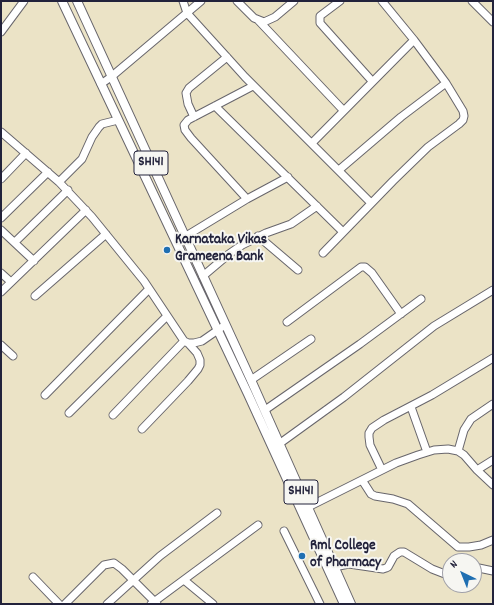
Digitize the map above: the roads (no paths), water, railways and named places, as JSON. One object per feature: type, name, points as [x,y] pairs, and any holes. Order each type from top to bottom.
[{"type":"main road","points":[[62,1],[217,330]]},
{"type":"main road","name":"SH141","points":[[77,1],[186,236],[225,324]]},
{"type":"main road","points":[[225,324],[251,380]]},
{"type":"main road","name":"SH141","points":[[217,330],[344,604]]},
{"type":"main road","name":"SH141","points":[[251,380],[351,604]]},
{"type":"street","points":[[1,32],[24,1]]},
{"type":"street","points":[[183,1],[187,13],[253,86],[371,203]]},
{"type":"street","points":[[101,84],[112,77],[201,1]]},
{"type":"street","points":[[237,1],[249,14],[258,20],[343,110]]},
{"type":"street","points":[[258,20],[264,22],[268,21],[294,1]]},
{"type":"street","points":[[340,1],[320,16],[320,23],[372,81]]},
{"type":"street","points":[[323,253],[415,160],[428,148],[455,128],[463,120],[464,116],[446,83],[414,40],[382,1]]},
{"type":"street","points":[[472,1],[493,22]]},
{"type":"street","points":[[312,143],[414,40]]},
{"type":"street","points":[[194,117],[188,104],[186,93],[189,88],[227,57]]},
{"type":"street","points":[[339,170],[401,117],[446,83]]},
{"type":"street","points":[[247,199],[185,130],[184,125],[188,120],[253,86]]},
{"type":"street","points":[[215,106],[343,232]]},
{"type":"street","points":[[59,182],[82,159],[95,131],[102,124],[118,120]]},
{"type":"street","points":[[1,132],[68,190],[86,210],[149,289],[186,342],[197,353],[200,360],[198,369],[142,428]]},
{"type":"street","points":[[1,179],[26,153]]},
{"type":"street","points":[[1,218],[48,172]]},
{"type":"street","points":[[186,236],[247,199],[288,177]]},
{"type":"street","points":[[14,242],[68,190]]},
{"type":"street","points":[[203,276],[229,254],[258,236],[291,224],[317,206]]},
{"type":"street","points":[[1,292],[86,210]]},
{"type":"street","points":[[1,230],[34,261]]},
{"type":"street","points":[[35,296],[106,234]]},
{"type":"street","points":[[258,236],[298,270]]},
{"type":"street","points":[[288,322],[361,267],[365,267],[372,273],[400,314]]},
{"type":"street","points":[[1,273],[11,282]]},
{"type":"street","points":[[45,395],[149,289]]},
{"type":"street","points":[[279,444],[344,397],[434,326],[493,290]]},
{"type":"street","points":[[264,410],[360,344],[421,299]]},
{"type":"street","points":[[69,413],[167,316]]},
{"type":"street","points":[[186,342],[194,343],[202,341],[225,324]]},
{"type":"street","points":[[251,380],[311,339]]},
{"type":"street","points":[[113,415],[186,342]]},
{"type":"street","points":[[1,345],[13,356]]},
{"type":"street","points":[[382,470],[370,445],[369,433],[372,428],[384,420],[444,389],[493,358]]},
{"type":"street","points":[[458,450],[464,430],[471,419],[493,404]]},
{"type":"street","points":[[410,407],[427,452]]},
{"type":"street","points":[[308,507],[382,470],[427,452],[448,449],[458,450],[493,485]]},
{"type":"street","points":[[477,470],[493,460]]},
{"type":"street","points":[[362,480],[371,494],[408,504],[458,547],[469,548],[493,540]]},
{"type":"street","points":[[107,604],[160,556],[217,513]]},
{"type":"street","points":[[65,604],[100,569],[109,563],[118,564],[154,603],[258,525]]},
{"type":"street","points":[[284,531],[320,604]]},
{"type":"street","points":[[334,567],[349,564],[383,569],[388,567],[394,556],[400,552],[404,552],[432,569],[442,573]]},
{"type":"street","points":[[482,569],[493,571]]},
{"type":"street","points":[[33,577],[59,604]]},
{"type":"street","points":[[184,580],[213,604]]},
{"type":"place","name":"Karnataka Vikas Grameena Bank","points":[[167,250]]},
{"type":"place","name":"Rml College of Pharmacy","points":[[302,556]]}]
